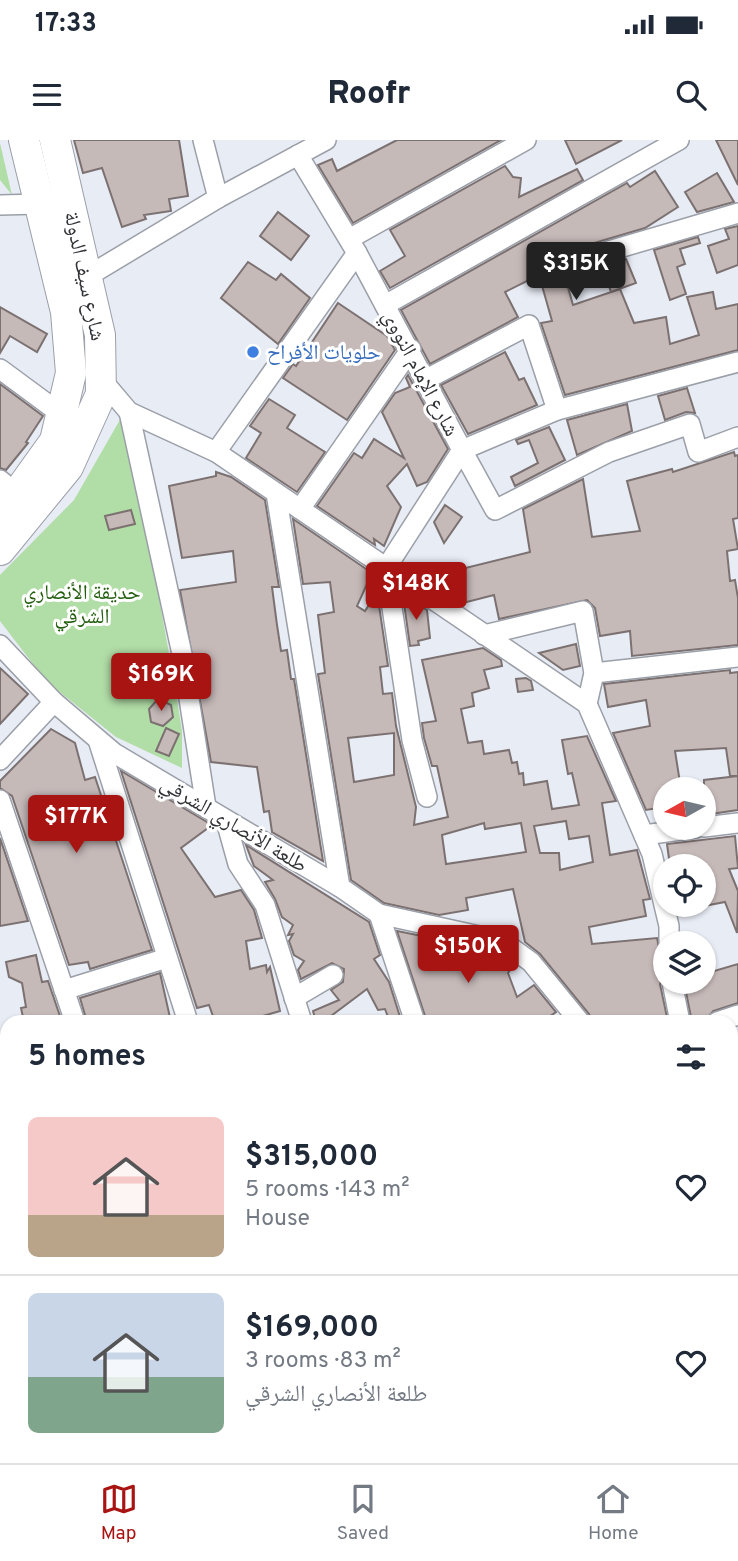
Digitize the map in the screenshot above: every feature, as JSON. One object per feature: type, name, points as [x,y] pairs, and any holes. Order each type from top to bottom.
[{"type":"main road","name":"شارع سيف الدولة","points":[[6,495],[55,441],[71,373],[66,313],[24,140]]},
{"type":"main road","name":"شارع سيف الدولة","points":[[0,550],[68,467],[101,394],[100,335],[55,140]]},
{"type":"street","points":[[203,140],[218,198]]},
{"type":"street","points":[[88,276],[218,198],[326,140]]},
{"type":"street","points":[[216,452],[353,246],[526,140]]},
{"type":"street","points":[[385,305],[679,140]]},
{"type":"street","name":"شارع الإمام النووي","points":[[298,155],[411,349],[462,450],[386,568]]},
{"type":"street","points":[[0,205],[39,204]]},
{"type":"street","points":[[551,268],[738,213]]},
{"type":"street","points":[[425,380],[529,325],[556,410]]},
{"type":"street","points":[[300,509],[411,349]]},
{"type":"street","points":[[738,362],[556,410],[462,450],[495,510],[609,452],[690,424],[698,452],[738,437]]},
{"type":"street","points":[[0,369],[61,414]]},
{"type":"street","points":[[101,379],[129,412],[216,452],[587,704],[644,835],[670,931]]},
{"type":"street","points":[[129,412],[182,654],[206,807]]},
{"type":"street","points":[[276,493],[340,887]]},
{"type":"street","points":[[386,568],[412,740],[427,797]]},
{"type":"street","points":[[484,635],[583,611],[593,673],[587,704]]},
{"type":"street","name":"طلعة الأنصاري الشرقي","points":[[0,645],[54,702],[114,753],[340,887],[379,914],[502,941],[531,962],[574,1015]]},
{"type":"street","points":[[593,673],[738,657]]},
{"type":"street","points":[[0,760],[54,702]]},
{"type":"street","points":[[97,739],[186,1015]]},
{"type":"street","points":[[0,800],[73,1015]]},
{"type":"street","points":[[226,821],[237,864],[265,905],[300,1015]]},
{"type":"street","points":[[716,826],[738,823]]},
{"type":"street","points":[[644,835],[653,834]]},
{"type":"street","points":[[379,914],[413,1015]]},
{"type":"street","points":[[64,990],[167,958]]},
{"type":"street","points":[[294,998],[332,975]]},
{"type":"street","points":[[674,994],[679,1015]]},
{"type":"green space","points":[[0,143],[12,195],[0,180]]},
{"type":"green space","name":"حديقة الأنصاري الشرقي","points":[[125,411],[182,731],[182,768],[116,737],[46,681],[0,621],[0,575],[74,500]]},
{"type":"building","points":[[74,140],[179,140],[188,196],[169,199],[171,211],[144,215],[146,219],[122,227],[102,168],[83,173]]},
{"type":"building","points":[[397,140],[501,140],[353,223],[318,165],[332,159],[337,171]]},
{"type":"building","points":[[565,140],[622,140],[576,164]]},
{"type":"building","points":[[716,140],[738,140],[738,185]]},
{"type":"building","points":[[505,166],[513,177],[521,178],[519,197],[577,169],[583,180],[390,288],[380,271],[405,256],[390,230]]},
{"type":"building","points":[[655,171],[678,207],[645,228],[547,257],[539,264],[540,272],[549,280],[565,277],[573,305],[620,289],[634,323],[666,317],[670,344],[699,335],[687,297],[713,292],[716,309],[738,304],[738,350],[565,395],[541,323],[552,321],[539,275],[505,292],[518,317],[430,364],[401,310],[627,183],[630,187]]},
{"type":"building","points":[[717,173],[734,202],[697,212],[685,192]]},
{"type":"building","points":[[278,212],[309,236],[291,260],[260,236]]},
{"type":"building","points":[[738,226],[738,265],[717,273],[708,246],[729,239],[725,229]]},
{"type":"building","points":[[698,237],[700,243],[680,249],[685,264],[677,267],[686,294],[670,300],[654,250]]},
{"type":"building","points":[[626,259],[636,283],[611,292],[602,266]]},
{"type":"building","points":[[248,262],[276,280],[281,274],[310,298],[278,344],[221,298]]},
{"type":"building","points":[[338,303],[387,336],[395,350],[347,420],[283,378],[293,364],[296,366]]},
{"type":"building","points":[[0,307],[47,334],[37,352],[10,336],[0,353]]},
{"type":"building","points":[[505,352],[519,380],[524,378],[537,405],[468,434],[441,385]]},
{"type":"building","points":[[408,375],[448,449],[427,482],[417,486],[407,464],[387,486],[401,507],[384,546],[374,539],[375,545],[317,506],[354,453],[362,458],[374,439],[404,458],[382,412],[395,393],[410,387],[406,378]]},
{"type":"building","points":[[0,384],[43,416],[26,442],[28,443],[6,470],[0,468]]},
{"type":"building","points":[[687,388],[695,413],[686,412],[665,420],[658,396]]},
{"type":"building","points":[[269,399],[295,415],[287,428],[325,452],[297,492],[246,458],[261,433],[250,426]]},
{"type":"building","points":[[627,404],[632,431],[577,455],[567,420]]},
{"type":"building","points":[[549,427],[565,460],[515,486],[511,477],[538,463],[529,440],[518,444],[516,440]]},
{"type":"building","points":[[734,452],[735,456],[738,455],[738,518],[733,519],[738,549],[727,551],[730,581],[735,580],[738,598],[738,645],[632,656],[630,631],[600,636],[595,608],[587,600],[499,619],[494,595],[463,603],[429,577],[530,552],[523,509],[583,479],[592,537],[640,531],[627,481],[672,469],[673,472]]},
{"type":"building","points":[[216,472],[231,477],[265,500],[279,587],[272,587],[281,651],[287,650],[291,679],[294,679],[323,861],[272,832],[269,811],[264,812],[257,767],[211,762],[180,590],[236,582],[233,551],[182,558],[169,486],[216,476]]},
{"type":"building","points":[[445,505],[462,517],[444,543],[434,522]]},
{"type":"building","points":[[131,510],[135,524],[109,530],[105,516]]},
{"type":"building","points":[[293,519],[372,573],[357,606],[365,611],[377,592],[388,666],[380,667],[383,694],[392,693],[396,726],[416,807],[414,825],[448,817],[437,766],[432,766],[424,738],[422,723],[436,721],[422,660],[483,648],[501,660],[502,666],[484,670],[489,688],[472,693],[474,706],[461,709],[468,743],[482,741],[484,754],[509,750],[512,763],[517,762],[519,774],[523,773],[524,785],[547,781],[552,809],[579,805],[572,773],[568,774],[562,740],[587,736],[616,801],[602,803],[610,855],[637,850],[650,899],[643,900],[646,916],[589,927],[592,944],[653,938],[653,994],[662,994],[667,1015],[589,1015],[540,954],[525,942],[513,889],[466,898],[468,910],[439,915],[384,903],[351,880],[318,674],[325,673],[318,615],[334,612],[330,582],[303,584]],"holes":[[[394,733],[394,775],[354,782],[348,738]],[[566,821],[569,839],[589,836],[593,862],[560,870],[559,853],[540,853],[534,826]],[[484,823],[485,829],[521,823],[526,852],[446,864],[442,835]]]},
{"type":"building","points":[[403,596],[427,610],[430,638],[418,641],[419,645],[410,646]]},
{"type":"building","points":[[576,644],[580,666],[563,670],[539,653]]},
{"type":"building","points":[[0,668],[28,694],[0,724]]},
{"type":"building","points":[[730,670],[730,673],[738,672],[738,776],[730,776],[726,748],[675,751],[679,777],[653,777],[653,809],[646,810],[613,733],[650,726],[646,700],[608,707],[604,684]]},
{"type":"building","points":[[526,678],[531,681],[533,690],[518,692],[516,679]]},
{"type":"building","points":[[158,699],[171,705],[173,717],[163,726],[151,722],[149,709]]},
{"type":"building","points":[[166,728],[179,734],[169,756],[156,751]]},
{"type":"building","points":[[51,729],[75,743],[85,780],[95,777],[152,950],[90,969],[88,962],[69,965],[12,796],[0,788],[0,781]]},
{"type":"building","points":[[121,771],[212,825],[181,848],[215,897],[241,890],[254,910],[262,938],[246,941],[250,969],[266,965],[267,972],[270,967],[280,1011],[266,1015],[213,1015],[209,1005],[197,1008]]},
{"type":"building","points":[[738,776],[738,810],[716,813],[716,779]]},
{"type":"building","points":[[735,836],[738,868],[729,869],[738,891],[737,933],[725,902],[716,904],[716,854],[668,854],[667,844]]},
{"type":"building","points":[[0,838],[28,921],[0,926]]},
{"type":"building","points":[[246,845],[369,922],[380,955],[374,959],[389,982],[399,1015],[387,1015],[385,1009],[378,1010],[367,989],[332,1015],[314,1015],[313,1011],[339,1000],[331,990],[343,982],[344,969],[332,963],[301,979],[298,970],[304,961],[294,955],[289,941],[293,934],[288,935],[293,925],[282,917],[265,882],[273,880],[254,866]]},
{"type":"building","points":[[397,931],[442,940],[456,953],[462,945],[497,952],[514,965],[508,973],[517,997],[534,985],[556,1012],[552,1015],[425,1015]]},
{"type":"building","points":[[36,955],[42,982],[48,981],[60,1015],[22,1015],[21,1008],[26,1007],[22,983],[9,977],[6,962]]},
{"type":"building","points":[[738,964],[738,1003],[713,1011],[710,1015],[691,1015],[686,994],[716,994],[716,970]]},
{"type":"building","points":[[160,973],[169,1015],[85,1015],[80,998]]},
{"type":"place","name":"حلويات الأفراح","points":[[253,352]]}]
